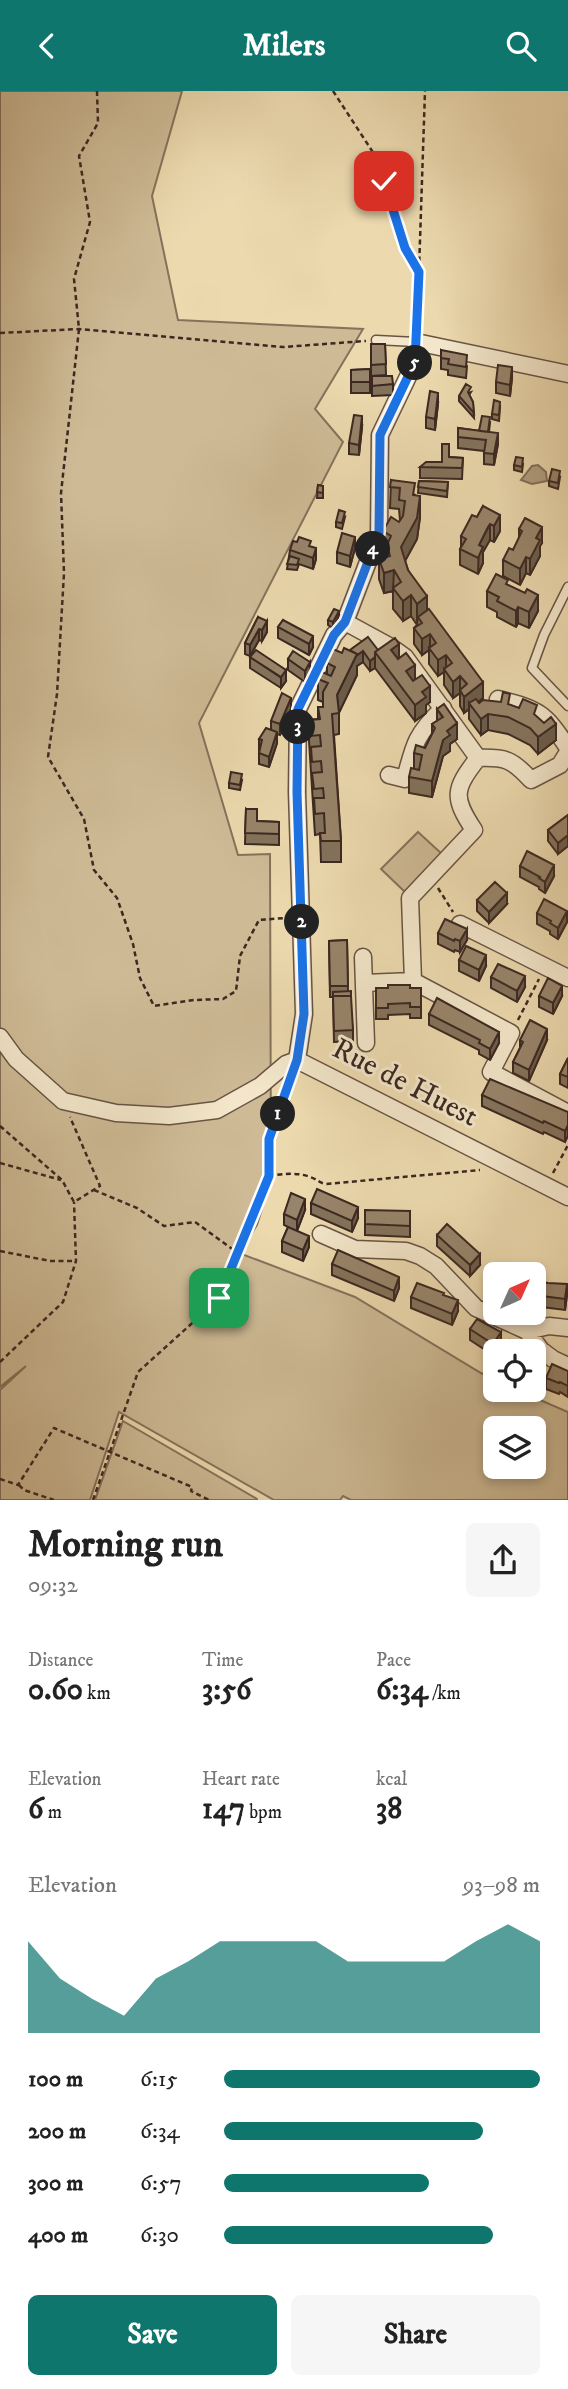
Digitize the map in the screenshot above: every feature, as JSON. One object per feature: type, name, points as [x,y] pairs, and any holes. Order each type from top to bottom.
[{"type":"street","points":[[297,1060],[304,1014],[297,792],[298,709],[334,635],[345,622],[379,533],[380,435],[415,362],[416,342],[568,374]]},
{"type":"street","points":[[345,622],[405,657],[478,758]]},
{"type":"street","points":[[478,758],[506,758],[531,780],[566,761],[547,718],[529,706],[498,699]]},
{"type":"street","points":[[389,775],[405,779],[415,741],[423,727],[443,708]]},
{"type":"street","points":[[413,981],[410,898],[474,830],[462,812],[457,793],[466,773],[478,758]]},
{"type":"street","points":[[460,924],[568,978]]},
{"type":"street","points":[[363,957],[366,1043]]},
{"type":"street","points":[[364,983],[413,981],[511,1033],[491,1072],[568,1112]]},
{"type":"street","name":"Rue de Huest","points":[[0,1037],[16,1059],[63,1101],[116,1113],[169,1116],[217,1110],[260,1086],[286,1064],[297,1060],[568,1197]]},
{"type":"street","points":[[321,1234],[355,1249],[406,1251],[420,1256],[436,1266],[476,1308],[527,1331],[541,1350],[568,1366]]},
{"type":"street","points":[[527,1331],[549,1326],[568,1328]]},
{"type":"lane","points":[[376,340],[416,342]]},
{"type":"lane","points":[[568,587],[544,635],[532,668],[568,706]]},
{"type":"path","points":[[97,91],[98,123],[79,156],[90,222],[74,279],[79,330],[61,493],[64,573],[57,694],[48,757],[84,819],[94,870],[117,898],[133,944],[140,978],[155,1006],[194,999],[223,999],[236,992],[240,956],[259,920],[302,916]]},
{"type":"path","points":[[333,91],[376,157],[405,248],[419,272]]},
{"type":"path","points":[[416,342],[425,91]]},
{"type":"path","points":[[0,334],[79,330],[283,347],[376,340]]},
{"type":"path","points":[[430,876],[460,924]]},
{"type":"path","points":[[511,1033],[545,967]]},
{"type":"path","points":[[93,1500],[138,1372],[219,1298],[269,1176],[269,1139],[297,1060]]},
{"type":"path","points":[[63,1101],[100,1186],[74,1202]]},
{"type":"path","points":[[0,1126],[62,1180],[74,1202],[76,1261],[63,1302],[0,1362]]},
{"type":"path","points":[[546,1186],[568,1145]]},
{"type":"path","points":[[0,1163],[62,1180]]},
{"type":"path","points":[[269,1176],[300,1175],[326,1184],[482,1169]]},
{"type":"path","points":[[94,1190],[137,1208],[164,1226],[195,1222],[239,1254]]},
{"type":"path","points":[[0,1251],[50,1261],[76,1261]]},
{"type":"path","points":[[18,1485],[54,1428],[192,1487],[191,1491],[209,1500]]},
{"type":"path","points":[[0,1479],[54,1500]]},
{"type":"shaded area","points":[[0,91],[182,91],[152,196],[178,320],[363,329],[315,409],[343,442],[199,723],[238,855],[270,854],[271,1179],[257,1225],[239,1253],[355,1297],[483,1374],[483,1402],[545,1402],[568,1412],[568,1500],[351,1500],[343,1496],[340,1500],[274,1500],[119,1412],[90,1500],[0,1500],[0,1390],[26,1366],[0,1387]]},
{"type":"shaded area","points":[[538,465],[546,472],[547,481],[532,484],[521,480],[532,466]]},
{"type":"shaded area","points":[[418,832],[442,854],[405,892],[381,869]]},
{"type":"shaded area","points":[[123,1421],[257,1499],[257,1500],[95,1500]]},
{"type":"building","points":[[371,344],[385,344],[386,364],[371,365]]},
{"type":"building","points":[[441,350],[467,355],[466,367],[448,364],[449,359],[441,358]]},
{"type":"building","points":[[498,365],[512,367],[510,385],[496,382]]},
{"type":"building","points":[[370,369],[370,382],[351,382],[351,370]]},
{"type":"building","points":[[372,376],[392,376],[393,384],[372,386]]},
{"type":"building","points":[[466,384],[471,387],[468,392],[474,413],[459,396]]},
{"type":"building","points":[[430,391],[438,393],[435,419],[426,417]]},
{"type":"building","points":[[494,400],[500,402],[499,415],[492,414]]},
{"type":"building","points":[[354,415],[362,416],[359,445],[349,443]]},
{"type":"building","points":[[482,416],[490,417],[488,432],[479,431]]},
{"type":"building","points":[[458,428],[498,433],[494,454],[484,453],[486,440],[458,437]]},
{"type":"building","points":[[442,444],[449,444],[449,457],[463,458],[462,468],[420,467],[426,462],[442,462]]},
{"type":"building","points":[[516,457],[523,458],[522,467],[514,465]]},
{"type":"building","points":[[552,469],[560,471],[558,483],[549,481]]},
{"type":"building","points":[[391,480],[415,483],[413,495],[420,496],[417,518],[401,547],[408,570],[427,596],[417,604],[411,595],[403,601],[393,588],[401,582],[394,570],[384,573],[379,559],[390,556],[387,545],[391,536],[383,531],[391,517],[399,522],[403,516],[405,501],[399,500],[400,488],[390,487]]},
{"type":"building","points":[[419,481],[448,482],[447,491],[418,487]]},
{"type":"building","points":[[318,485],[323,486],[323,493],[317,492]]},
{"type":"building","points":[[483,506],[500,515],[494,526],[490,524],[488,527],[479,545],[483,547],[478,558],[460,549],[466,539],[461,536],[472,515],[477,517]]},
{"type":"building","points":[[339,510],[345,512],[342,523],[336,522]]},
{"type":"building","points":[[525,518],[542,527],[536,538],[540,540],[530,559],[526,557],[520,569],[503,560],[509,548],[513,550]]},
{"type":"building","points":[[342,533],[355,537],[350,556],[337,552]]},
{"type":"building","points":[[299,537],[311,541],[309,546],[316,548],[313,558],[290,550],[293,541],[297,542]]},
{"type":"building","points":[[290,556],[299,559],[297,565],[287,564]]},
{"type":"building","points":[[496,574],[508,580],[506,584],[525,593],[527,589],[538,595],[529,612],[518,607],[516,611],[497,601],[499,597],[487,591]]},
{"type":"building","points":[[334,609],[339,611],[333,622],[328,620]]},
{"type":"building","points":[[429,609],[483,682],[464,697],[460,690],[467,684],[460,676],[453,682],[444,669],[452,663],[446,655],[438,660],[429,648],[436,643],[430,634],[422,639],[414,628],[422,623],[418,617]]},
{"type":"building","points":[[258,617],[267,621],[250,645],[245,643]]},
{"type":"building","points":[[283,620],[313,636],[309,644],[278,627]]},
{"type":"building","points":[[368,637],[378,650],[370,661],[363,651],[356,656],[357,654],[350,650]]},
{"type":"building","points":[[395,638],[399,644],[391,650],[398,659],[406,653],[415,665],[406,671],[413,681],[422,675],[430,686],[422,692],[426,697],[415,705],[375,652]]},
{"type":"building","points":[[344,648],[357,654],[337,695],[339,713],[332,714],[341,841],[321,841],[320,833],[325,833],[324,813],[315,814],[314,798],[324,798],[323,788],[314,789],[312,773],[322,772],[321,761],[312,762],[311,747],[321,746],[320,735],[310,736],[309,720],[320,719],[318,707],[323,707],[323,692],[328,683],[318,679],[322,672],[331,676],[335,667],[327,663],[333,649],[342,653]]},
{"type":"building","points":[[256,650],[286,670],[281,677],[250,657]]},
{"type":"building","points":[[293,651],[310,662],[305,671],[288,659]]},
{"type":"building","points":[[503,692],[510,694],[508,704],[519,708],[523,699],[537,705],[534,714],[544,723],[551,717],[556,724],[538,737],[530,728],[508,717],[488,714],[481,719],[469,703],[476,699],[479,703],[483,700],[501,702]]},
{"type":"building","points":[[282,693],[291,698],[280,724],[271,721]]},
{"type":"building","points":[[444,704],[457,723],[447,731],[450,735],[443,740],[432,781],[409,777],[411,768],[419,770],[422,755],[414,753],[416,745],[425,748],[435,728],[432,724],[443,717],[437,709]]},
{"type":"building","points":[[266,728],[277,732],[269,757],[259,753],[262,740],[259,739]]},
{"type":"building","points":[[231,772],[242,774],[240,785],[229,783]]},
{"type":"building","points":[[246,809],[257,809],[257,821],[279,822],[279,834],[245,833]]},
{"type":"building","points":[[568,815],[568,835],[558,843],[548,830]]},
{"type":"building","points":[[527,851],[554,865],[545,882],[520,866]]},
{"type":"building","points":[[495,882],[507,893],[489,912],[477,900]]},
{"type":"building","points":[[544,899],[567,911],[558,928],[537,913]]},
{"type":"building","points":[[445,919],[467,929],[460,941],[438,933]]},
{"type":"building","points":[[347,940],[348,986],[330,986],[329,941]]},
{"type":"building","points":[[466,946],[486,955],[479,970],[459,960]]},
{"type":"building","points":[[498,964],[525,976],[517,991],[491,977]]},
{"type":"building","points":[[548,978],[562,986],[553,1003],[539,996]]},
{"type":"building","points":[[388,985],[421,988],[421,1007],[410,1007],[410,1003],[388,1004],[388,1008],[376,1008],[376,988],[388,988]]},
{"type":"building","points":[[351,991],[351,996],[333,996],[333,992]]},
{"type":"building","points":[[333,996],[351,996],[353,1030],[334,1031]]},
{"type":"building","points":[[437,998],[499,1032],[490,1049],[479,1043],[480,1040],[429,1014]]},
{"type":"building","points":[[530,1020],[547,1029],[529,1070],[513,1062]]},
{"type":"building","points":[[568,1058],[568,1077],[560,1074]]},
{"type":"building","points":[[490,1079],[568,1112],[565,1131],[482,1095]]},
{"type":"building","points":[[317,1189],[358,1207],[352,1221],[311,1203]]},
{"type":"building","points":[[291,1193],[305,1199],[297,1220],[284,1214]]},
{"type":"building","points":[[365,1210],[410,1211],[410,1226],[365,1224]]},
{"type":"building","points":[[447,1224],[480,1254],[470,1265],[437,1235]]},
{"type":"building","points":[[288,1227],[309,1236],[303,1250],[282,1241]]},
{"type":"building","points":[[338,1250],[399,1277],[394,1291],[332,1264]]},
{"type":"building","points":[[417,1283],[458,1300],[452,1314],[411,1297]]},
{"type":"building","points":[[546,1283],[567,1284],[565,1299],[546,1297]]},
{"type":"building","points":[[477,1319],[483,1325],[501,1332],[496,1339],[485,1339],[470,1329]]},
{"type":"building","points":[[552,1364],[568,1371],[568,1386],[560,1382],[546,1378]]},
{"type":"route","points":[[219,1298],[269,1176],[269,1139],[297,1060],[304,1014],[297,792],[298,709],[334,635],[345,622],[379,533],[380,435],[415,362],[419,272],[405,248],[384,181]]}]
